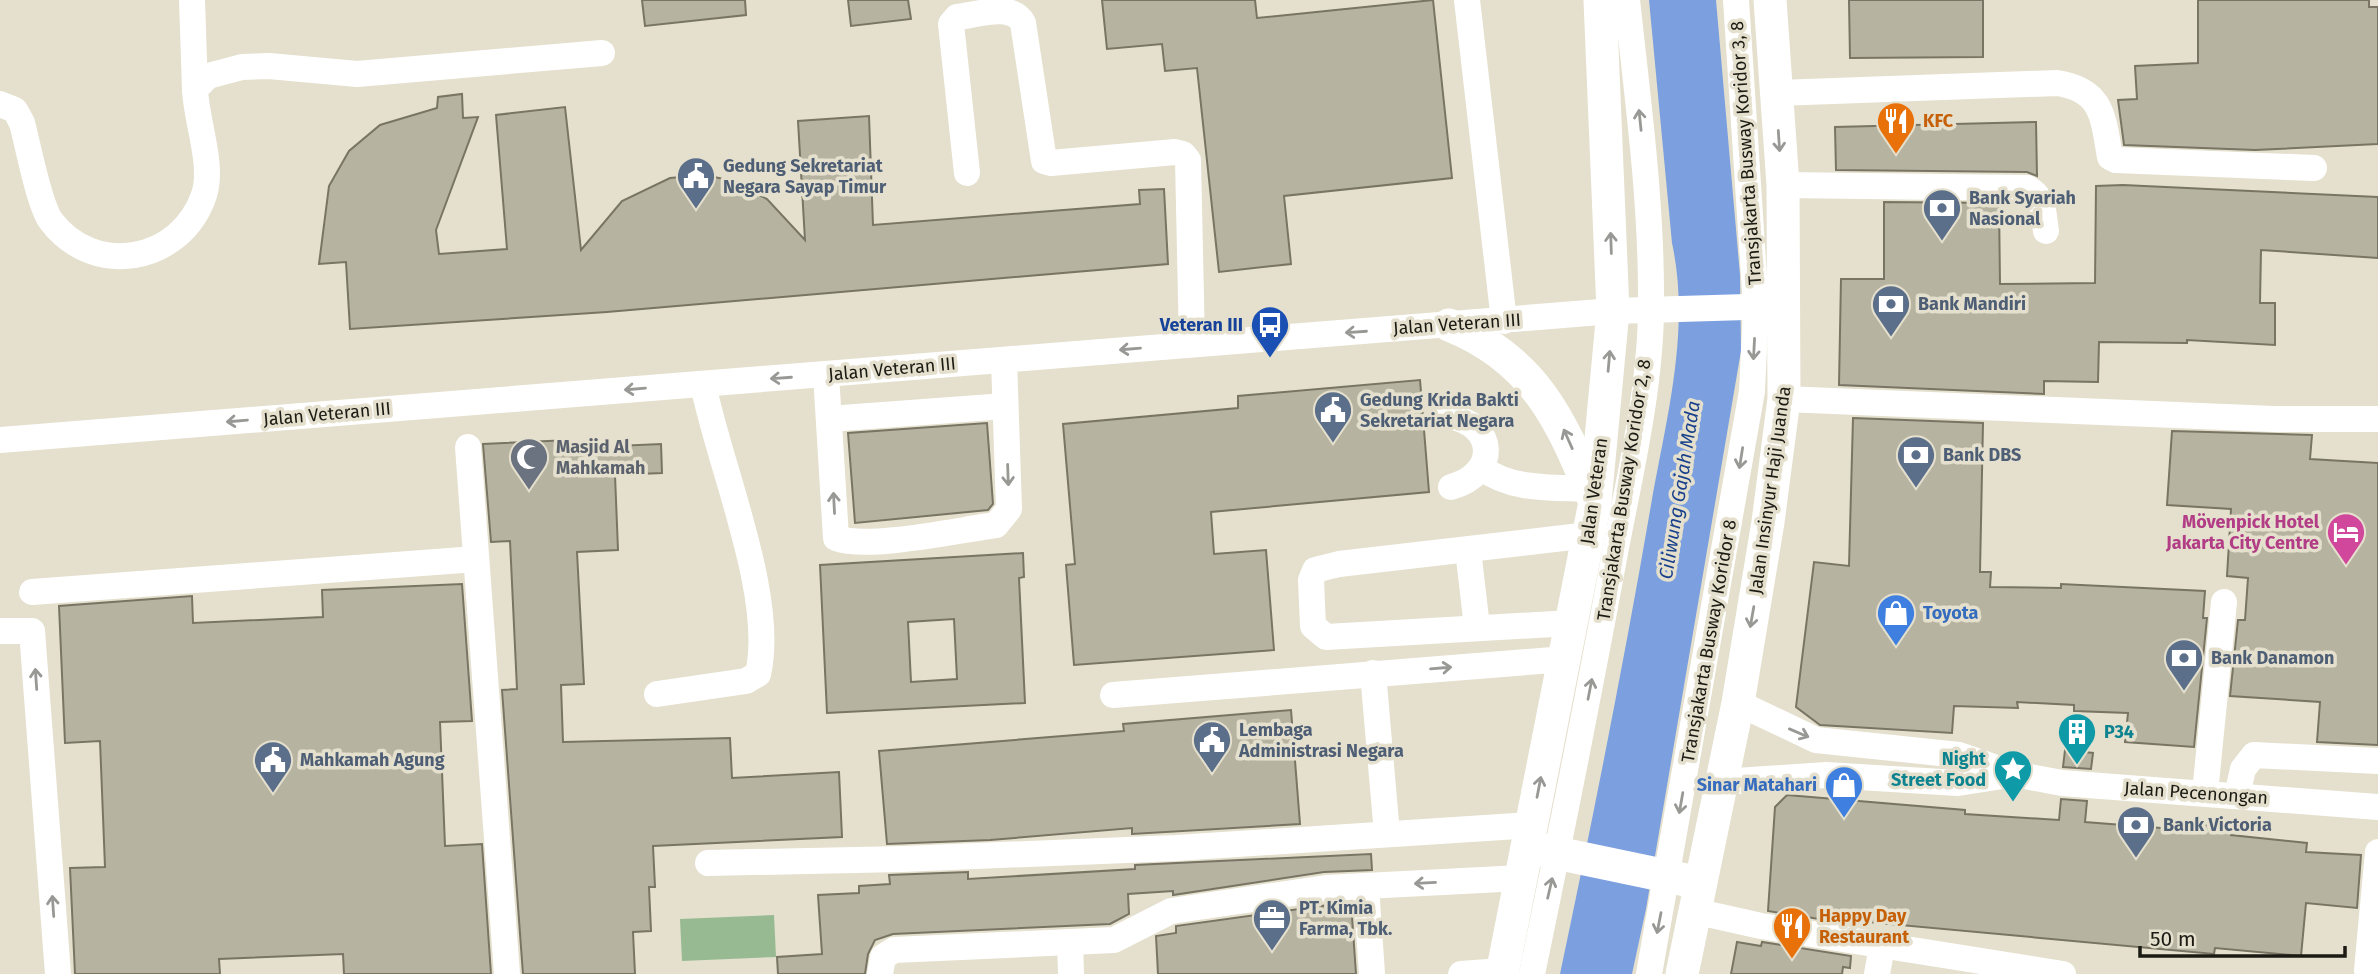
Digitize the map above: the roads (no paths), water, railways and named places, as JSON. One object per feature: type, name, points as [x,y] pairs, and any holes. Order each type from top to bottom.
[{"type":"main road","name":"Jalan Veteran","points":[[1512,973],[1543,852],[1564,659],[1589,535],[1613,311],[1600,0]]},
{"type":"main road","name":"Jalan Insinyur Haji Juanda","points":[[1682,974],[1738,702],[1768,522],[1784,399],[1762,306],[1783,185],[1770,0]]},
{"type":"main road","points":[[1449,325],[1492,345],[1525,372],[1562,425],[1593,495]]},
{"type":"main road","points":[[1543,852],[1663,876],[1697,897]]},
{"type":"street","points":[[0,104],[15,110],[22,123],[49,218],[65,236],[82,249],[120,258],[155,251],[177,237],[190,223],[205,193],[205,148],[195,114],[192,0]]},
{"type":"street","points":[[1467,0],[1504,321]]},
{"type":"street","name":"Transjakarta Busway Koridor 2, 8","points":[[1512,973],[1543,852],[1635,444],[1657,308],[1627,0]]},
{"type":"street","name":"Transjakarta Busway Koridor 3, 8","points":[[1736,0],[1762,306]]},
{"type":"street","points":[[967,173],[951,24],[957,17],[1010,10],[1019,15],[1023,23],[1044,160],[1051,163],[1175,152],[1183,154],[1188,160],[1192,344]]},
{"type":"street","points":[[195,89],[208,76],[242,67],[269,66],[357,74],[602,53]]},
{"type":"street","points":[[1776,93],[2057,83],[2078,86],[2092,98],[2104,123],[2110,157],[2116,160],[2314,168]]},
{"type":"street","points":[[1783,185],[2027,188],[2037,193],[2042,201],[2046,231]]},
{"type":"street","name":"Jalan Veteran III","points":[[0,440],[1613,311],[1762,306]]},
{"type":"street","name":"Transjakarta Busway Koridor 8","points":[[1649,974],[1663,876],[1750,403],[1762,306]]},
{"type":"street","points":[[826,374],[836,538],[848,542],[870,541],[996,525],[1004,518],[1009,509],[1004,360]]},
{"type":"street","points":[[657,694],[746,681],[758,674],[762,656],[760,609],[703,384]]},
{"type":"street","points":[[1784,399],[2274,419],[2378,419]]},
{"type":"street","points":[[829,419],[1005,406]]},
{"type":"street","points":[[1448,416],[1466,419],[1480,432],[1486,450],[1482,468],[1469,482],[1451,487]]},
{"type":"street","points":[[468,447],[506,974]]},
{"type":"street","points":[[1482,468],[1498,480],[1593,495]]},
{"type":"street","points":[[1571,623],[1326,636],[1313,626],[1310,607],[1311,580],[1315,570],[1339,564],[1589,535]]},
{"type":"street","points":[[1468,550],[1477,626]]},
{"type":"street","points":[[32,592],[477,559]]},
{"type":"street","points":[[2205,793],[2224,602]]},
{"type":"street","points":[[0,631],[33,631],[58,974]]},
{"type":"street","points":[[1113,695],[1564,659]]},
{"type":"street","points":[[1373,673],[1387,834]]},
{"type":"street","name":"Jalan Pecenongan","points":[[1738,702],[1816,740],[1959,755],[2014,774],[2062,783],[2378,807]]},
{"type":"street","points":[[2237,796],[2243,769],[2254,754],[2378,761]]},
{"type":"street","name":"Jalan Pecenongan","points":[[1722,782],[1826,775],[1958,783],[2014,774]]},
{"type":"street","points":[[708,863],[902,859],[1149,849],[1387,834],[1543,852]]},
{"type":"street","points":[[880,974],[883,957],[894,950],[1123,938],[1154,917],[1171,911],[1326,888],[1366,886],[1543,852]]},
{"type":"street","points":[[2367,970],[2378,852]]},
{"type":"street","points":[[1366,886],[1372,974]]},
{"type":"street","points":[[1697,897],[1761,926],[2063,974]]},
{"type":"street","points":[[1069,942],[1071,974]]},
{"type":"street","points":[[1877,974],[1882,946]]},
{"type":"street","points":[[1461,974],[1512,973]]},
{"type":"water","name":"Ciliwung Gajah Mada","points":[[1649,0],[1716,0],[1740,275],[1741,351],[1646,909],[1632,974],[1560,974],[1630,623],[1669,407],[1678,341],[1677,276]]},
{"type":"place","name":"KFC","points":[[1896,155]]},
{"type":"place","name":"Gedung Sekretariat Negara Sayap Timur","points":[[696,210]]},
{"type":"place","name":"Bank Syariah Nasional","points":[[1942,242]]},
{"type":"place","name":"Bank Mandiri","points":[[1891,338]]},
{"type":"place","name":"Veteran III","points":[[1270,359]]},
{"type":"place","name":"Gedung Krida Bakti Sekretariat Negara","points":[[1333,444]]},
{"type":"place","name":"Bank DBS","points":[[1916,489]]},
{"type":"place","name":"Masjid Al Mahkamah","points":[[529,491]]},
{"type":"place","name":"Mövenpick Hotel Jakarta City Centre","points":[[2346,566]]},
{"type":"place","name":"Toyota","points":[[1896,647]]},
{"type":"place","name":"Bank Danamon","points":[[2184,692]]},
{"type":"place","name":"P34","points":[[2077,766]]},
{"type":"place","name":"Lembaga Administrasi Negara","points":[[1212,774]]},
{"type":"place","name":"Mahkamah Agung","points":[[273,794]]},
{"type":"place","name":"Night Street Food","points":[[2013,803]]},
{"type":"place","name":"Sinar Matahari","points":[[1844,819]]},
{"type":"place","name":"Bank Victoria","points":[[2136,859]]},
{"type":"place","name":"PT. Kimia Farma, Tbk.","points":[[1272,952]]},
{"type":"place","name":"Happy Day Restaurant","points":[[1792,960]]}]
